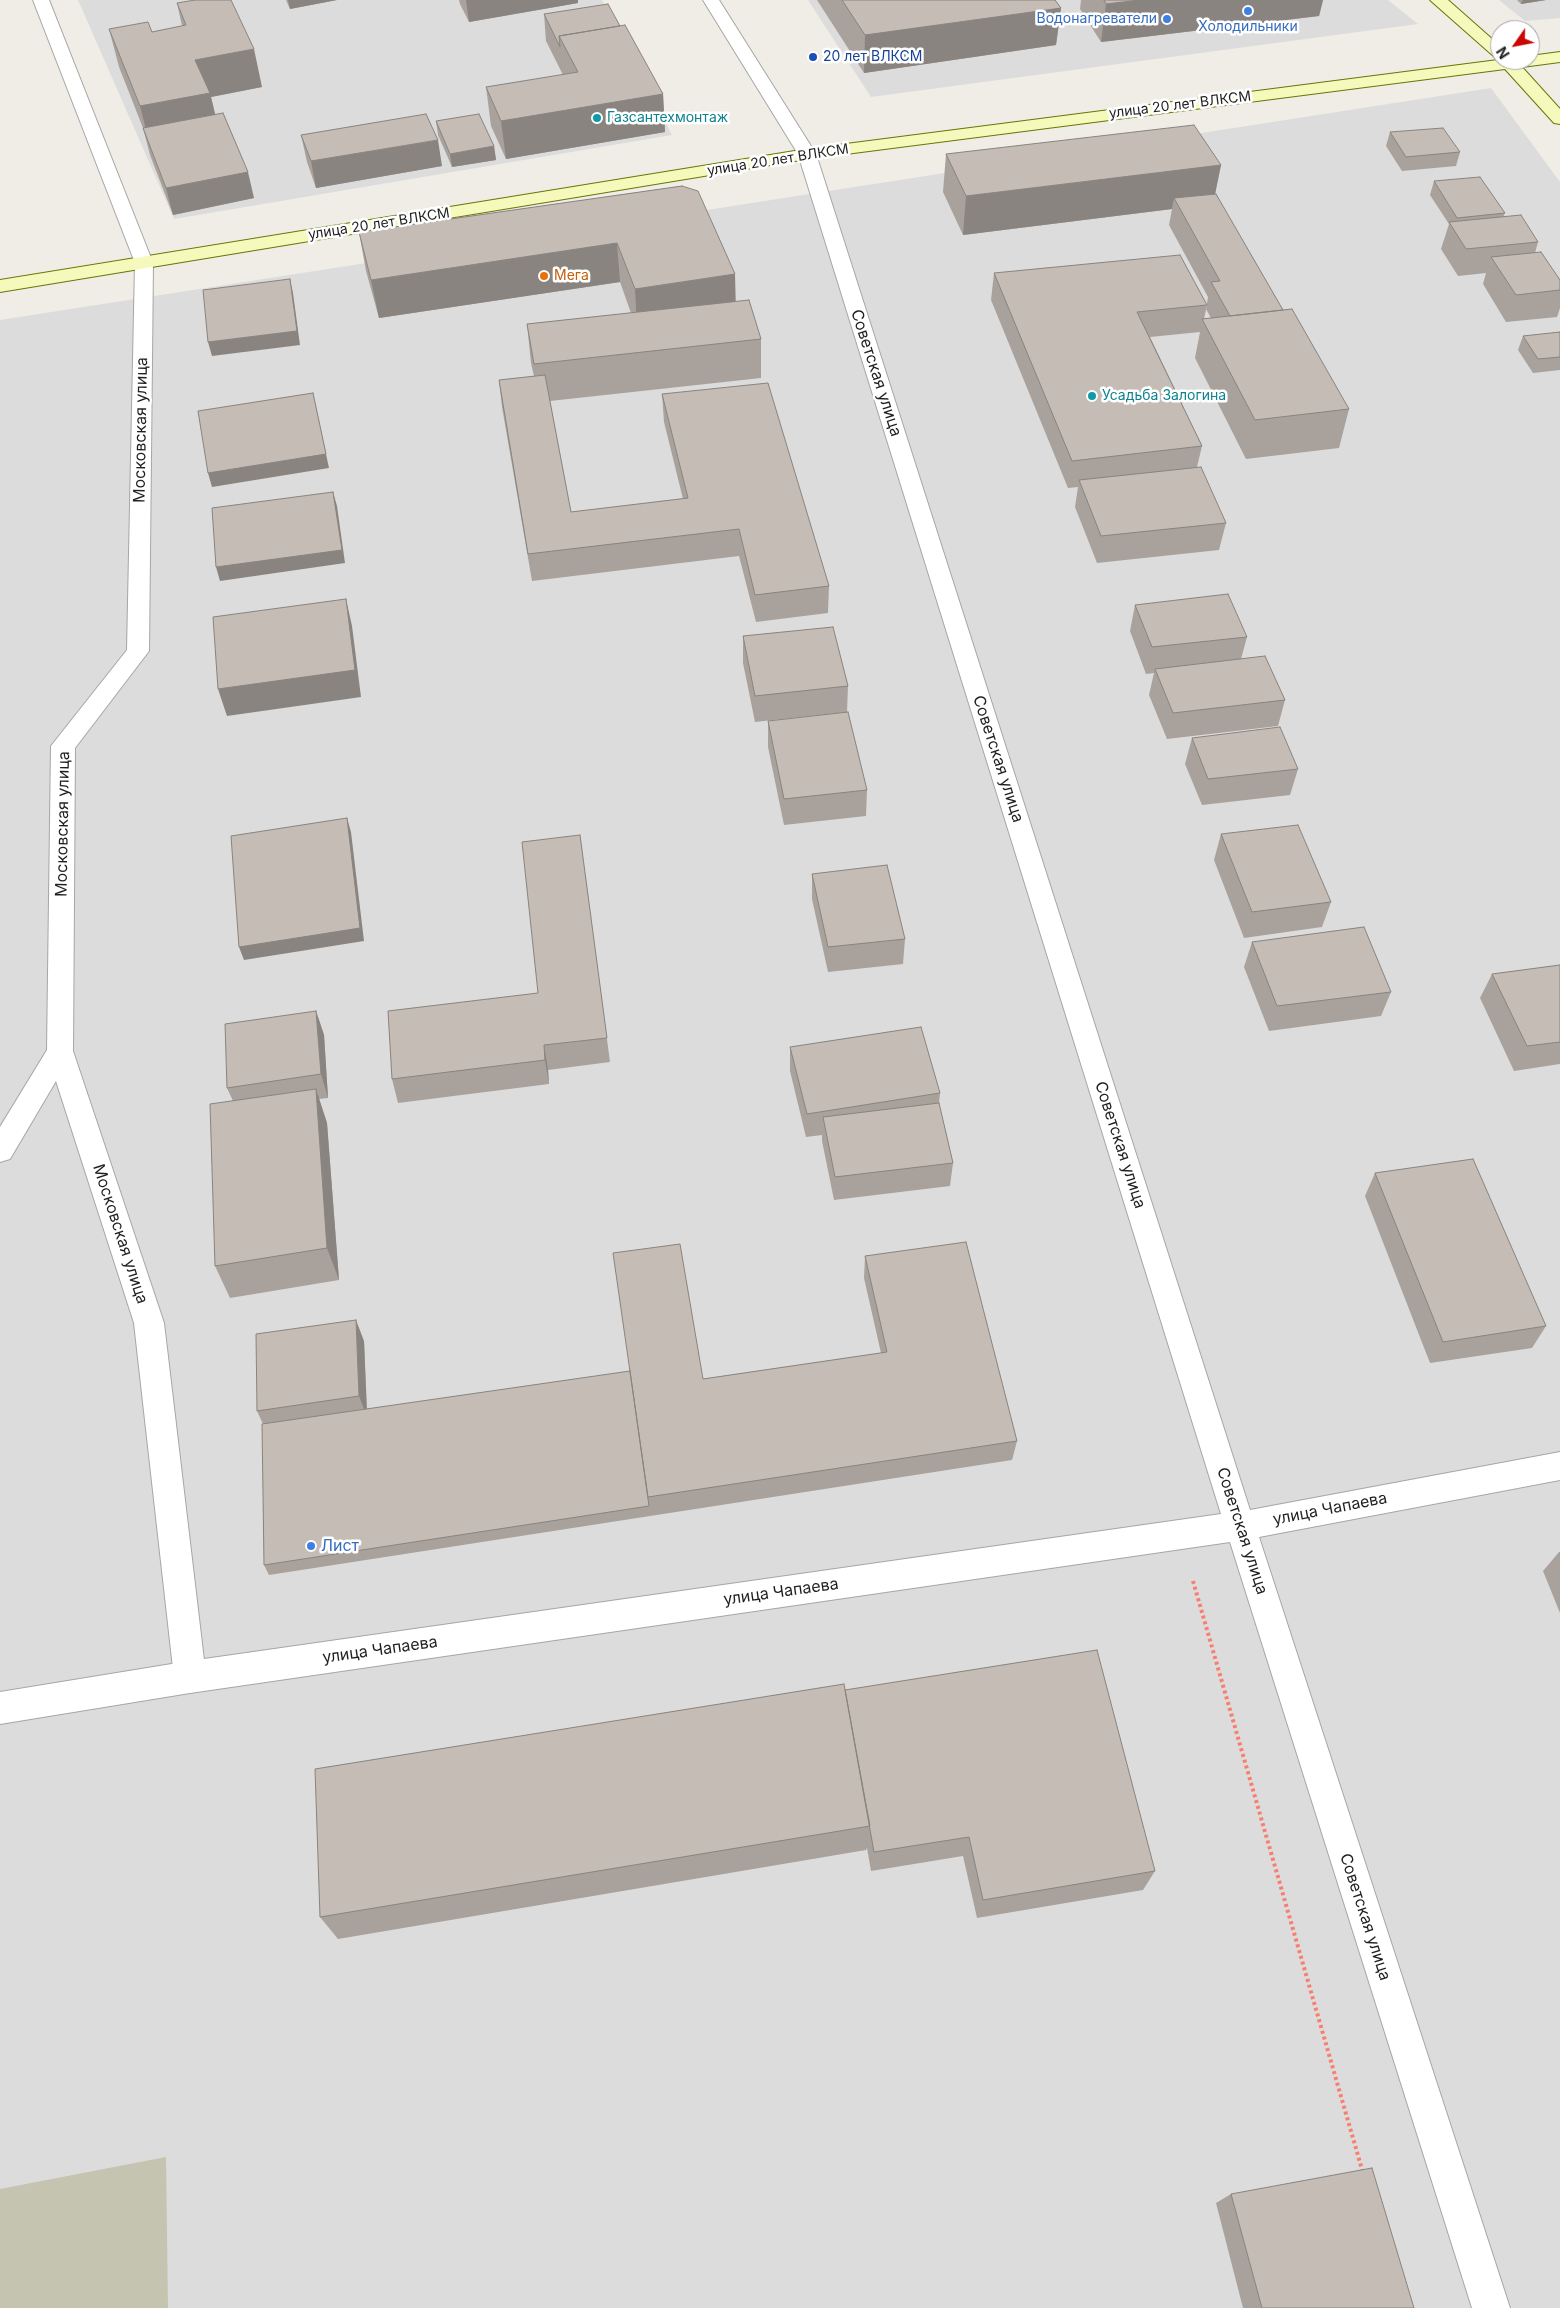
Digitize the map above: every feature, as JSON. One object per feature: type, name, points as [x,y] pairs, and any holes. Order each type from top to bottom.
[{"type":"street","name":"Московская улица","points":[[40,0],[144,263],[138,651],[63,746],[60,1051],[149,1323],[190,1677]]},
{"type":"street","name":"Советская улица","points":[[711,0],[807,154],[1240,1526],[1490,2308]]},
{"type":"street","points":[[1438,0],[1490,46]]},
{"type":"street","name":"улица 20 лет ВЛКСМ","points":[[1540,58],[1560,57]]},
{"type":"street","name":"улица 20 лет ВЛКСМ","points":[[0,286],[807,154],[1490,61]]},
{"type":"street","points":[[1515,70],[1560,120]]},
{"type":"street","points":[[0,1151],[60,1051]]},
{"type":"street","name":"улица Чапаева","points":[[0,1708],[190,1677],[1240,1526],[1560,1466]]},
{"type":"path","points":[[1179,1535],[1363,2175]]},
{"type":"shaded area","points":[[78,0],[602,0],[672,135],[174,219]]},
{"type":"shaded area","points":[[808,0],[1388,0],[1418,24],[871,97]]},
{"type":"shaded area","points":[[1499,0],[1560,0],[1560,18],[1524,20]]},
{"type":"shaded area","points":[[1491,88],[1560,182],[1560,2308],[0,2308],[0,320]]},
{"type":"shaded area","points":[[166,2157],[168,2308],[0,2308],[0,2189]]},
{"type":"building","points":[[195,0],[231,0],[254,49],[195,60],[210,93],[140,106],[109,29],[148,22],[152,32],[186,25],[177,3]]},
{"type":"building","points":[[842,0],[1055,0],[1061,8],[865,35]]},
{"type":"building","points":[[1104,0],[1140,0],[1106,4]]},
{"type":"building","points":[[608,4],[620,26],[559,36],[560,47],[544,14]]},
{"type":"building","points":[[625,25],[663,94],[501,121],[486,87],[578,72],[559,36]]},
{"type":"building","points":[[223,113],[248,172],[166,188],[143,128]]},
{"type":"building","points":[[426,114],[438,140],[311,161],[301,135]]},
{"type":"building","points":[[479,114],[494,146],[450,154],[436,121]]},
{"type":"building","points":[[1194,125],[1221,165],[966,196],[946,154]]},
{"type":"building","points":[[1443,128],[1460,152],[1406,157],[1390,132]]},
{"type":"building","points":[[1480,177],[1505,213],[1457,218],[1434,181]]},
{"type":"building","points":[[682,186],[698,191],[735,274],[635,289],[617,243],[371,280],[359,232]]},
{"type":"building","points":[[1216,194],[1283,310],[1230,316],[1211,282],[1220,281],[1174,198]]},
{"type":"building","points":[[1521,215],[1538,242],[1466,249],[1449,222]]},
{"type":"building","points":[[1541,252],[1560,280],[1560,290],[1516,295],[1491,257]]},
{"type":"building","points":[[1180,255],[1207,305],[1137,312],[1202,446],[1072,461],[994,273]]},
{"type":"building","points":[[290,279],[297,331],[208,342],[203,290]]},
{"type":"building","points":[[749,300],[761,339],[534,364],[527,324]]},
{"type":"building","points":[[1292,309],[1349,409],[1255,420],[1202,319]]},
{"type":"building","points":[[1560,332],[1560,357],[1538,359],[1523,336]]},
{"type":"building","points":[[545,375],[571,512],[688,498],[662,394],[768,383],[829,586],[755,595],[739,529],[528,554],[499,380]]},
{"type":"building","points":[[313,393],[326,454],[208,473],[198,411]]},
{"type":"building","points":[[1201,467],[1226,523],[1101,536],[1079,480]]},
{"type":"building","points":[[333,492],[342,550],[216,567],[212,508]]},
{"type":"building","points":[[1228,594],[1247,637],[1152,647],[1135,605]]},
{"type":"building","points":[[346,599],[355,670],[218,689],[213,617]]},
{"type":"building","points":[[833,627],[848,686],[755,696],[743,636]]},
{"type":"building","points":[[1265,656],[1285,700],[1173,713],[1155,669]]},
{"type":"building","points":[[848,712],[867,790],[784,799],[768,721]]},
{"type":"building","points":[[1280,727],[1298,769],[1208,779],[1192,738]]},
{"type":"building","points":[[347,818],[360,928],[239,947],[231,836]]},
{"type":"building","points":[[1298,825],[1331,902],[1252,912],[1221,834]]},
{"type":"building","points":[[580,835],[607,1038],[544,1045],[545,1060],[392,1079],[388,1011],[538,993],[522,842]]},
{"type":"building","points":[[887,865],[905,939],[828,947],[812,874]]},
{"type":"building","points":[[1364,927],[1391,992],[1277,1006],[1252,942]]},
{"type":"building","points":[[1560,965],[1560,1042],[1527,1046],[1492,974]]},
{"type":"building","points":[[316,1011],[321,1074],[227,1088],[225,1024]]},
{"type":"building","points":[[921,1027],[940,1093],[807,1114],[790,1047]]},
{"type":"building","points":[[316,1089],[327,1248],[215,1266],[210,1104]]},
{"type":"building","points":[[939,1103],[953,1163],[835,1177],[823,1117]]},
{"type":"building","points":[[1473,1159],[1546,1326],[1443,1342],[1375,1173]]},
{"type":"building","points":[[966,1242],[1017,1441],[648,1497],[613,1253],[680,1244],[703,1379],[887,1352],[865,1256]]},
{"type":"building","points":[[356,1320],[359,1396],[257,1411],[256,1334]]},
{"type":"building","points":[[630,1371],[649,1506],[264,1565],[262,1424]]},
{"type":"building","points":[[1097,1650],[1155,1871],[983,1900],[969,1837],[874,1852],[845,1690]]},
{"type":"building","points":[[844,1684],[870,1826],[320,1917],[315,1769]]},
{"type":"building","points":[[1372,2168],[1414,2308],[1262,2308],[1231,2194]]},
{"type":"place","name":"Холодильники","points":[[1248,11]]},
{"type":"place","name":"Водонагреватели","points":[[1167,19]]},
{"type":"place","name":"20 лет ВЛКСМ","points":[[813,57]]},
{"type":"place","name":"Газсантехмонтаж","points":[[597,118]]},
{"type":"place","name":"Мега","points":[[544,276]]},
{"type":"place","name":"Усадьба Залогина","points":[[1092,396]]},
{"type":"place","name":"Лист","points":[[311,1546]]}]
